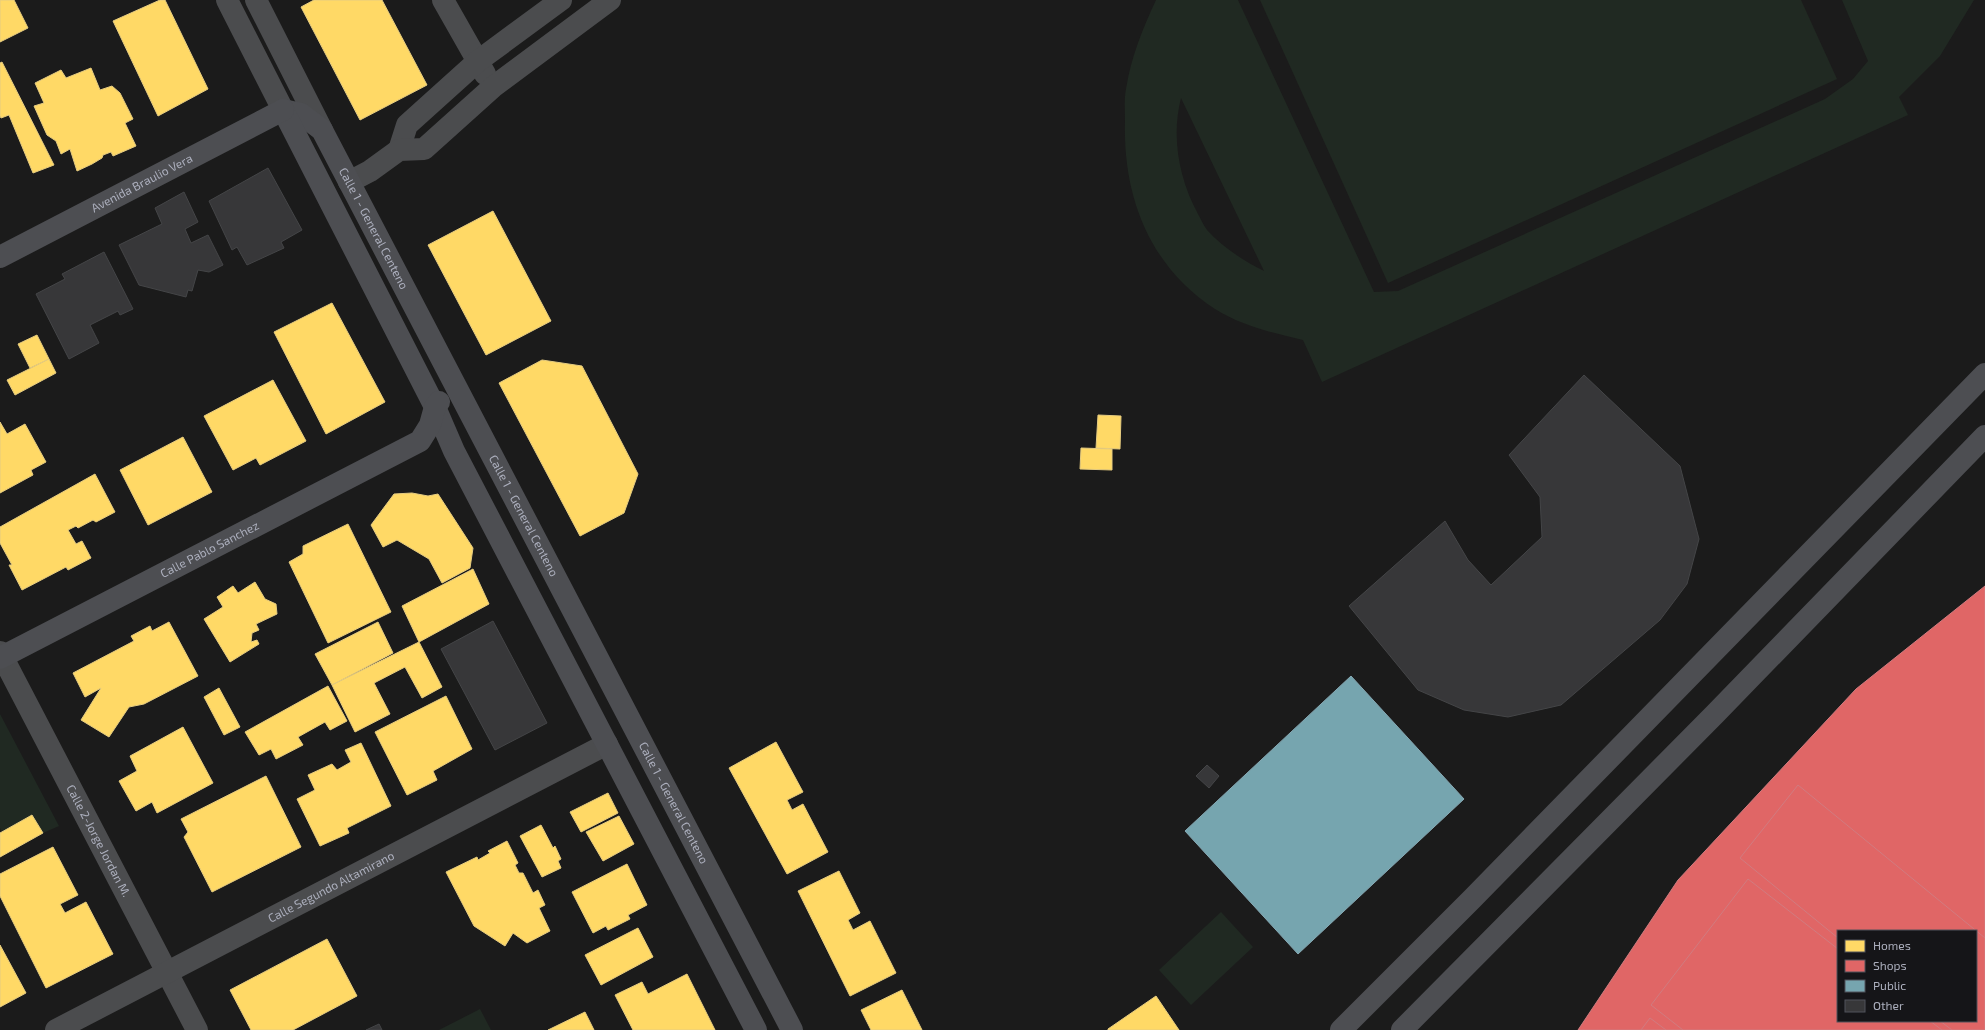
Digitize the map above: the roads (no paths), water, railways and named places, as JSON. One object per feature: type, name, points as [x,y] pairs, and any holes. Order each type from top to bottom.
[{"type":"main road","points":[[283,110],[301,114],[322,130]]},
{"type":"main road","points":[[283,110],[435,407],[454,451],[756,1030]]},
{"type":"main road","name":"Avenida Braulio Vera","points":[[0,258],[283,110]]},
{"type":"main road","name":"Calle 1 - General Centeno","points":[[322,130],[792,1030]]},
{"type":"main road","points":[[449,374],[447,391],[435,407],[430,425],[420,441],[438,442],[454,451]]},
{"type":"main road","points":[[1341,1030],[1488,883],[1985,374]]},
{"type":"main road","points":[[1402,1030],[1715,714],[1985,436]]},
{"type":"main road","name":"Calle Pablo Sanchez","points":[[1,656],[420,441]]},
{"type":"main road","points":[[529,593],[556,578]]},
{"type":"main road","points":[[607,744],[634,729]]},
{"type":"main road","points":[[685,892],[713,878]]},
{"type":"street","points":[[227,0],[283,110]]},
{"type":"street","name":"Calle 1 - General Centeno","points":[[256,0],[322,130]]},
{"type":"street","points":[[443,0],[493,87]]},
{"type":"street","points":[[399,150],[406,125],[478,61],[561,0]]},
{"type":"street","points":[[349,182],[370,171],[399,150],[424,149],[493,87],[610,0]]},
{"type":"street","name":"Calle 2-Jorge Jordan M.","points":[[1,656],[197,1030]]},
{"type":"street","name":"Calle Segundo Altamirano","points":[[56,1030],[607,744]]}]
